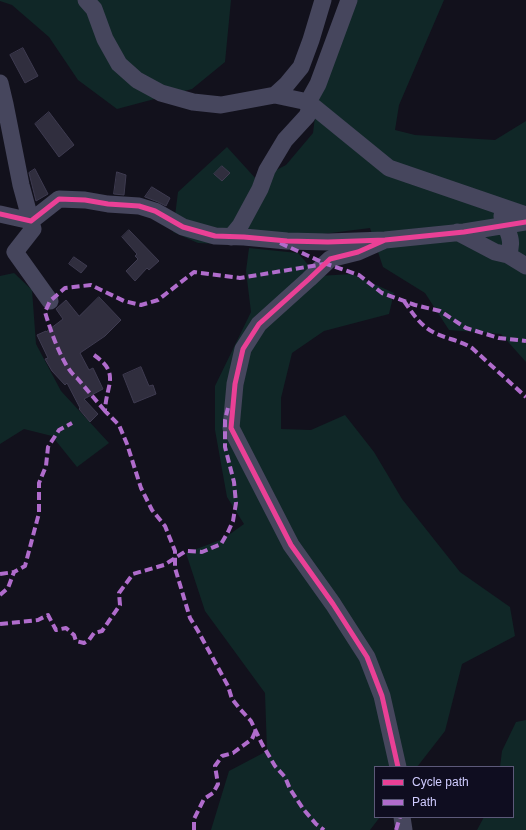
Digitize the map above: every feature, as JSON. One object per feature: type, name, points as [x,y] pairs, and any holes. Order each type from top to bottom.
[{"type":"street","points":[[86,0],[94,10],[105,39],[119,64],[137,80],[161,94],[193,102],[221,105],[274,95],[308,102],[389,168],[498,204],[526,215]]},
{"type":"street","points":[[274,95],[287,84],[301,67],[323,0]]},
{"type":"street","points":[[231,236],[240,226],[260,189],[266,170],[285,140],[307,116],[309,111],[308,102],[318,84],[349,0]]},
{"type":"street","points":[[0,83],[21,185],[33,229],[7,249],[50,301]]},
{"type":"street","points":[[31,221],[59,199],[85,200],[108,204],[139,206],[155,211],[183,228],[215,236],[287,241],[328,242],[385,240],[505,226],[526,222]]},
{"type":"street","points":[[498,204],[505,226],[511,237],[511,250],[508,255]]},
{"type":"street","points":[[0,214],[31,221]]},
{"type":"street","points":[[456,232],[495,252],[508,255],[526,266]]},
{"type":"street","points":[[385,240],[358,252],[330,259],[259,324],[243,349],[235,384],[231,428],[291,545],[333,604],[367,657],[382,696],[398,766]]},
{"type":"street","points":[[402,818],[404,830]]},
{"type":"green space","points":[[0,0],[231,0],[225,62],[192,89],[117,109],[78,80],[49,37],[12,5]]},
{"type":"green space","points":[[347,0],[444,0],[399,105],[395,130],[415,135],[495,140],[526,121],[526,362],[501,334],[449,330],[425,293],[383,267],[370,228],[220,244],[198,243],[173,232],[178,192],[227,147],[257,180],[286,165],[313,133],[322,61]]},
{"type":"green space","points":[[249,248],[298,253],[318,276],[352,274],[394,293],[389,314],[324,331],[292,353],[281,398],[281,429],[311,430],[345,415],[374,452],[402,499],[460,572],[510,607],[515,636],[462,664],[445,731],[418,766],[374,766],[374,818],[379,818],[370,830],[211,830],[229,771],[267,751],[265,693],[205,611],[186,553],[223,539],[244,524],[227,497],[215,430],[215,386],[251,312],[246,271]]},
{"type":"green space","points":[[14,273],[32,290],[36,344],[61,391],[109,443],[77,467],[52,436],[24,429],[0,444],[0,276]]},
{"type":"green space","points":[[526,720],[526,830],[477,830],[483,818],[514,818],[514,766],[500,766],[502,751],[516,722]]},
{"type":"building","points":[[23,48],[38,76],[25,83],[10,55]]},
{"type":"building","points":[[49,112],[74,145],[59,157],[35,124]]},
{"type":"building","points":[[222,166],[230,173],[222,181],[214,174]]},
{"type":"building","points":[[35,169],[48,194],[36,201],[29,173]]},
{"type":"building","points":[[117,172],[126,175],[124,195],[114,194]]},
{"type":"building","points":[[152,187],[170,198],[166,206],[145,197]]},
{"type":"building","points":[[129,230],[159,261],[149,270],[147,268],[135,281],[126,271],[138,259],[135,256],[137,254],[122,237]]},
{"type":"building","points":[[74,257],[87,266],[81,273],[69,264]]},
{"type":"building","points":[[99,297],[121,320],[105,336],[80,353],[89,370],[93,368],[103,389],[84,399],[98,414],[90,422],[79,409],[80,408],[67,383],[65,385],[52,371],[45,359],[48,358],[37,335],[46,332],[63,319],[56,309],[66,300],[79,316]]},
{"type":"building","points":[[141,367],[149,386],[153,385],[156,394],[134,403],[123,375]]},
{"type":"marked path","points":[[280,243],[324,263],[359,275],[382,293],[415,305],[440,311],[466,328],[499,338],[526,341]]},
{"type":"marked path","points":[[105,411],[67,366],[58,348],[47,319],[45,312],[50,301],[65,288],[91,285],[124,301],[141,305],[158,300],[194,272],[240,278],[324,264]]},
{"type":"marked path","points":[[404,301],[426,328],[472,348],[526,397]]},
{"type":"marked path","points":[[94,355],[102,362],[110,374],[105,411],[119,425],[127,444],[141,488],[152,510],[165,526],[175,551],[175,568],[190,618],[228,686],[232,699],[251,721],[275,766],[285,777],[290,789],[304,810],[316,824],[324,830]]},
{"type":"marked path","points":[[0,624],[38,620],[48,615],[56,630],[66,628],[74,635],[76,641],[84,643],[89,640],[94,633],[102,631],[120,605],[119,593],[133,574],[164,565],[186,551],[202,552],[221,544],[233,521],[236,503],[234,482],[225,447],[225,420],[228,408]]},
{"type":"marked path","points":[[0,595],[8,588],[14,572],[25,566],[39,513],[39,483],[46,466],[48,447],[59,430],[72,423]]},
{"type":"marked path","points":[[0,574],[14,572]]},
{"type":"marked path","points":[[194,830],[194,819],[204,799],[213,793],[218,784],[215,766],[222,756],[233,753],[252,739],[256,730]]},
{"type":"marked path","points":[[396,830],[400,818]]},
{"type":"cycle path","points":[[0,214],[31,221],[59,199],[85,200],[108,204],[139,206],[155,211],[183,227],[215,236],[328,242],[385,240],[464,232],[526,222]]},
{"type":"cycle path","points":[[385,240],[358,252],[330,259],[259,324],[243,349],[235,384],[231,428],[291,545],[333,604],[367,657],[382,696],[398,766]]}]
